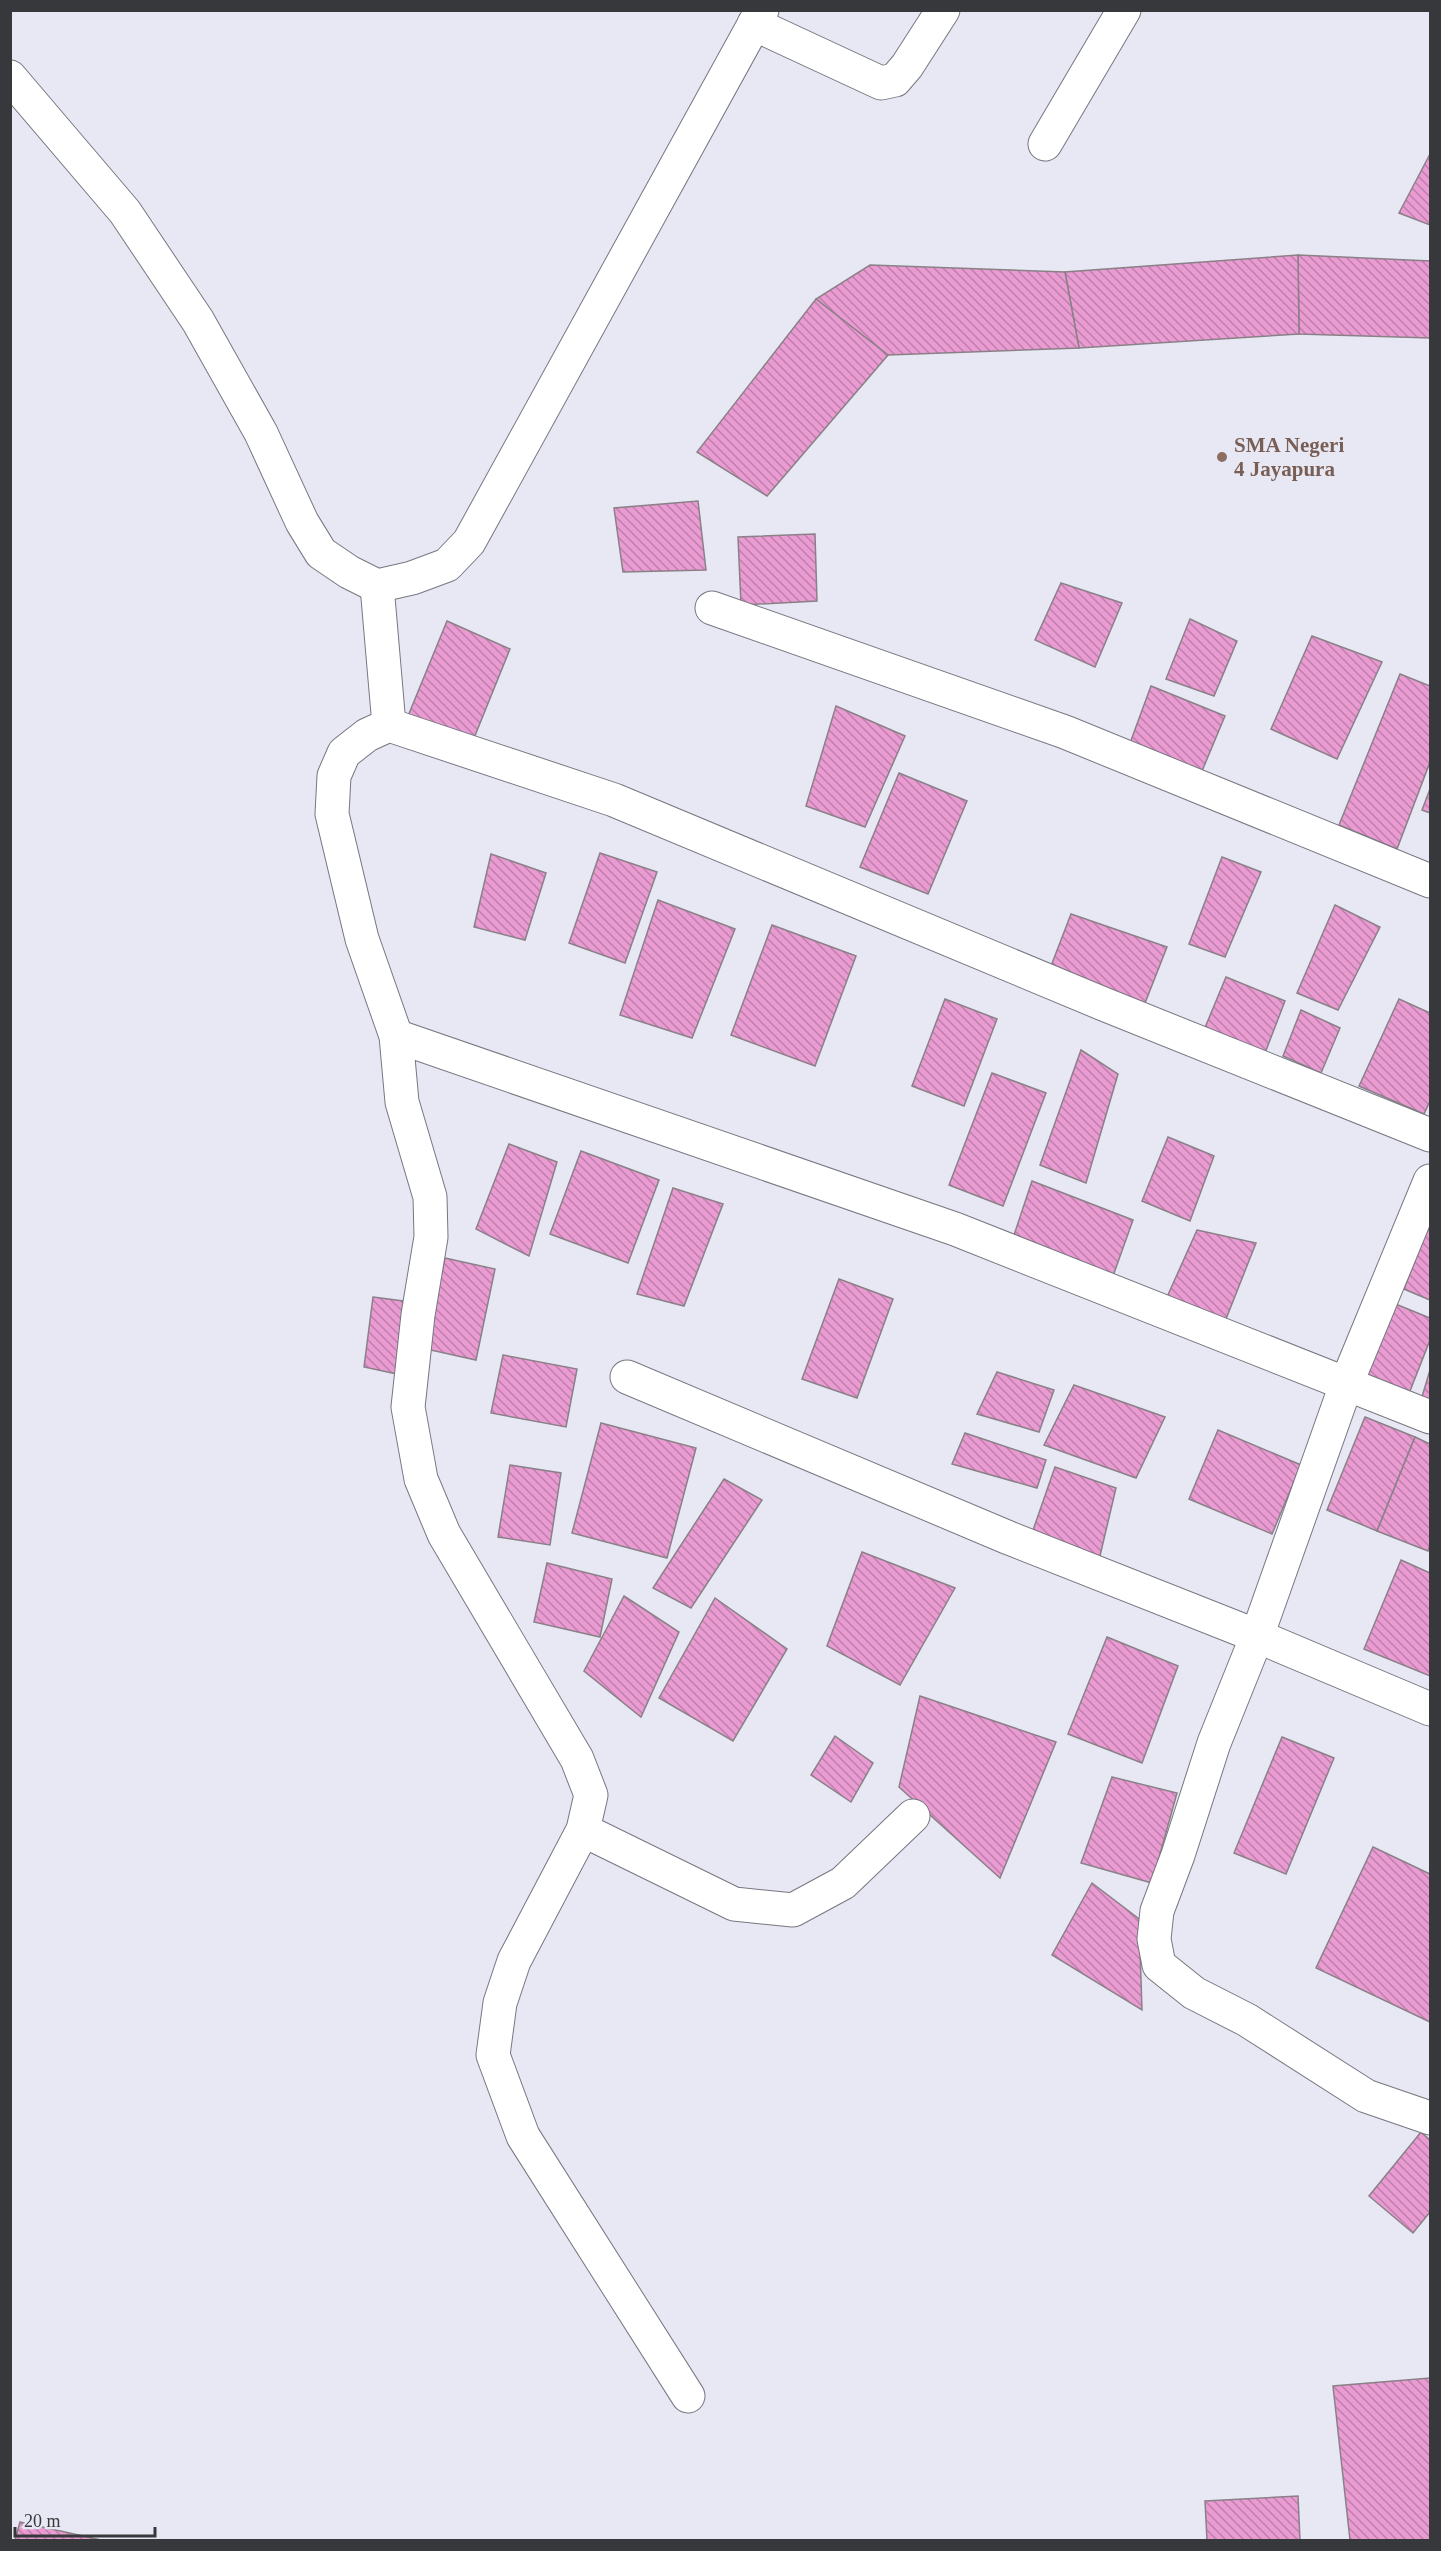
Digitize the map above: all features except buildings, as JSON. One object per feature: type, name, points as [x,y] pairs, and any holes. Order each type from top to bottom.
[{"type":"street","points":[[10,77],[125,212],[198,321],[261,433],[302,522],[321,553],[349,572],[377,586],[412,578],[447,565],[469,542],[758,17],[881,83],[895,80],[901,73],[943,10]]},
{"type":"street","points":[[1045,144],[1124,10]]},
{"type":"street","points":[[377,586],[389,725]]},
{"type":"street","points":[[712,608],[1065,732],[1431,881]]},
{"type":"street","points":[[688,2397],[523,2136],[493,2055],[500,2003],[514,1961],[583,1830],[591,1795],[577,1759],[444,1534],[421,1479],[408,1407],[418,1315],[431,1238],[430,1197],[402,1102],[396,1036],[362,939],[332,814],[334,776],[344,753],[367,735],[389,725],[614,800],[1101,1003],[1431,1135]]},
{"type":"street","points":[[396,1036],[955,1229],[1431,1417]]},
{"type":"street","points":[[1431,1181],[1347,1382],[1257,1636],[1214,1743],[1178,1855],[1156,1911],[1154,1939],[1159,1965],[1194,1993],[1247,2020],[1366,2097],[1431,2118]]},
{"type":"street","points":[[627,1377],[1009,1538],[1257,1636],[1431,1709]]},
{"type":"street","points":[[583,1830],[734,1904],[793,1910],[843,1883],[913,1816]]},
{"type":"place","name":"SMA Negeri 4 Jayapura","points":[[1222,457]]}]
